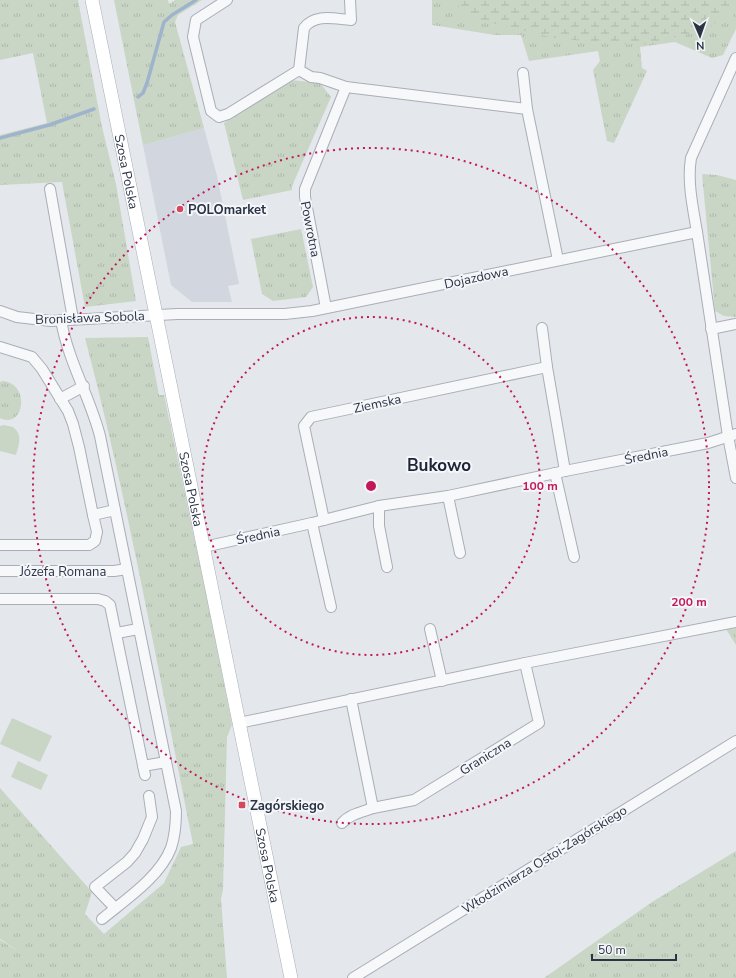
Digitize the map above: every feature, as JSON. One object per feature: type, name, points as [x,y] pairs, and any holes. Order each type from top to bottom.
[{"type":"street","name":"Szosa Polska","points":[[92,0],[291,978]]},
{"type":"street","points":[[227,0],[196,20],[193,37],[211,111],[218,116],[228,114],[299,70]]},
{"type":"street","points":[[299,70],[304,28],[307,24],[318,18],[351,20],[350,0]]},
{"type":"street","points":[[736,58],[691,158],[690,167],[690,181],[711,329],[732,435],[736,478]]},
{"type":"street","points":[[299,70],[311,77],[320,78],[346,87],[527,109]]},
{"type":"street","points":[[523,73],[527,109],[558,260]]},
{"type":"street","name":"Powrotna","points":[[326,308],[305,189],[346,87]]},
{"type":"street","points":[[50,189],[73,319]]},
{"type":"street","name":"Dojazdowa","points":[[156,315],[285,314],[326,308],[697,232]]},
{"type":"street","name":"Bronisława Sobola","points":[[0,311],[27,318],[51,321],[156,315]]},
{"type":"street","points":[[61,320],[66,344],[84,386],[100,436],[176,811],[174,836],[171,849],[166,859],[152,877],[102,919]]},
{"type":"street","points":[[711,329],[736,324]]},
{"type":"street","points":[[542,328],[560,472],[574,558]]},
{"type":"street","points":[[0,347],[32,357],[68,411],[81,455],[97,535],[95,541],[89,545],[0,545]]},
{"type":"street","name":"Ziemska","points":[[324,520],[304,426],[311,417],[547,367]]},
{"type":"street","points":[[60,399],[84,386]]},
{"type":"street","name":"Średnia","points":[[204,546],[312,523],[379,506],[448,496],[708,443],[732,435]]},
{"type":"street","points":[[448,496],[460,553]]},
{"type":"street","points":[[379,506],[379,526],[387,567]]},
{"type":"street","points":[[94,515],[115,510]]},
{"type":"street","points":[[312,523],[331,607]]},
{"type":"street","name":"Józefa Romana","points":[[0,570],[114,571],[126,569]]},
{"type":"street","points":[[0,599],[101,600],[110,605],[144,771],[166,762]]},
{"type":"street","points":[[239,722],[525,663],[736,622]]},
{"type":"street","points":[[116,633],[138,629]]},
{"type":"street","points":[[430,629],[442,681]]},
{"type":"street","name":"Graniczna","points":[[342,823],[347,818],[355,814],[373,808],[414,800],[539,723],[525,663]]},
{"type":"street","points":[[351,699],[373,808]]},
{"type":"street","name":"Włodzimierza Ostoi-Zagórskiego","points":[[353,978],[736,740]]},
{"type":"street","points":[[115,908],[95,887],[127,862],[135,853],[143,839],[152,817],[149,796]]},
{"type":"shaded area","points":[[204,128],[217,176],[239,284],[228,286],[232,302],[192,302],[171,285],[143,145]]},
{"type":"green space","points":[[0,0],[78,0],[102,127],[116,184],[136,301],[85,307],[62,182],[0,185],[0,135],[47,123],[33,53],[0,60]]},
{"type":"green space","points":[[114,0],[168,0],[169,4],[175,0],[202,0],[178,15],[175,22],[204,128],[143,145]]},
{"type":"green space","points":[[432,0],[736,0],[736,29],[723,55],[712,58],[675,42],[640,47],[642,68],[647,71],[614,143],[607,141],[593,70],[600,61],[598,51],[529,61],[521,35],[495,35],[432,25]]},
{"type":"green space","points":[[453,0],[736,0],[736,2],[709,29],[643,45],[559,39],[470,18]]},
{"type":"green space","points":[[290,80],[320,83],[331,97],[292,186],[292,190],[243,200],[224,123]]},
{"type":"green space","points":[[702,174],[717,175],[736,180],[736,317],[724,316],[715,311]]},
{"type":"green space","points":[[301,229],[313,287],[306,297],[273,301],[262,294],[251,239]]},
{"type":"green space","points":[[148,337],[159,395],[164,395],[232,725],[227,737],[223,890],[221,899],[227,978],[0,978],[0,940],[20,952],[0,939],[0,788],[92,892],[85,914],[104,934],[164,883],[181,847],[193,844],[130,527],[85,338]]},
{"type":"green space","points":[[3,381],[12,384],[18,390],[21,397],[19,412],[15,418],[8,420],[0,418],[0,382]]},
{"type":"green space","points":[[4,425],[13,427],[18,433],[19,440],[16,455],[0,451],[0,426]]},
{"type":"green space","points":[[736,628],[736,645],[726,629]]},
{"type":"green space","points":[[12,718],[52,736],[40,762],[0,744]]},
{"type":"green space","points":[[18,761],[48,775],[41,790],[11,777]]},
{"type":"green space","points":[[736,851],[736,978],[544,978],[652,902]]},
{"type":"waterway","points":[[138,97],[143,93],[147,83],[164,22],[172,15],[196,0]]},
{"type":"waterway","points":[[0,138],[49,125],[94,109]]},
{"type":"place","name":"POLOmarket","points":[[180,209]]},
{"type":"place","name":"Zagórskiego","points":[[242,805]]},
{"type":"district","name":"Bukowo","points":[[439,465]]}]
